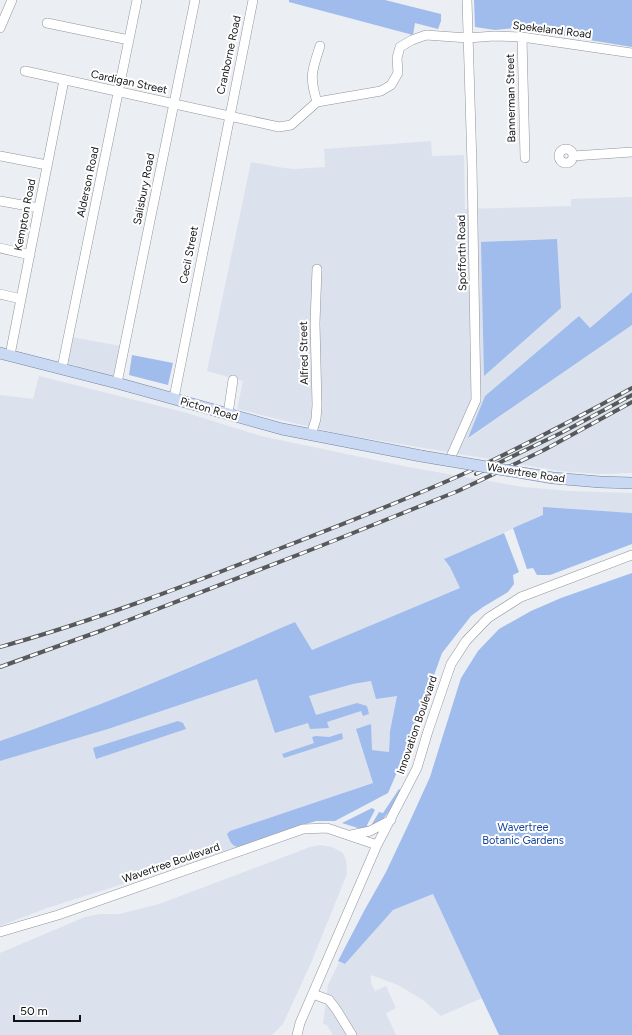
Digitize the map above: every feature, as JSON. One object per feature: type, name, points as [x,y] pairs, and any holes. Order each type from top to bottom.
[{"type":"main road","name":"Picton Road","points":[[5,354],[174,398],[282,429],[421,456]]},
{"type":"main road","name":"Wavertree Road","points":[[421,456],[553,478],[632,483]]},
{"type":"street","points":[[0,28],[12,0]]},
{"type":"street","name":"Alderson Road","points":[[62,368],[137,0]]},
{"type":"street","name":"Salisbury Road","points":[[117,383],[195,0]]},
{"type":"street","name":"Cranborne Road","points":[[229,116],[253,0]]},
{"type":"street","name":"Spofforth Road","points":[[449,461],[476,400],[467,0]]},
{"type":"street","points":[[47,23],[129,40]]},
{"type":"street","name":"Spekeland Road","points":[[317,102],[381,91],[391,85],[398,73],[397,58],[400,47],[412,40],[426,35],[468,38],[494,36],[522,37],[632,53]]},
{"type":"street","name":"Bannerman Street","points":[[522,37],[525,158]]},
{"type":"street","points":[[317,102],[312,86],[312,72],[320,46]]},
{"type":"street","name":"Cardigan Street","points":[[25,71],[279,127],[291,125],[317,102]]},
{"type":"street","name":"Kempton Road","points":[[5,354],[21,299],[64,80]]},
{"type":"street","name":"Cecil Street","points":[[174,398],[229,116]]},
{"type":"street","points":[[573,156],[632,152]]},
{"type":"street","points":[[0,156],[47,165]]},
{"type":"street","points":[[0,201],[39,208]]},
{"type":"street","points":[[0,248],[30,255]]},
{"type":"street","name":"Alfred Street","points":[[311,435],[317,406],[315,323],[317,269]]},
{"type":"street","points":[[0,294],[21,299]]},
{"type":"street","points":[[228,414],[234,380]]},
{"type":"street","name":"Innovation Boulevard","points":[[297,1035],[300,1023],[377,845],[417,768],[451,664],[466,641],[488,618],[521,597],[632,555]]},
{"type":"street","name":"Wavertree Boulevard","points":[[349,835],[370,831],[390,820]]},
{"type":"street","name":"Wavertree Boulevard","points":[[0,932],[65,912],[303,829],[327,828],[377,845]]},
{"type":"street","points":[[313,994],[329,1000],[352,1035]]},
{"type":"shaded area","points":[[431,141],[432,156],[464,155],[465,209],[571,206],[571,199],[632,197],[632,292],[590,329],[579,316],[485,396],[469,438],[632,325],[632,473],[599,474],[560,471],[340,434],[237,409],[243,381],[207,371],[251,162],[295,169],[325,167],[324,149]]},
{"type":"shaded area","points":[[72,337],[120,346],[114,375],[112,376],[69,364],[67,361]]},
{"type":"shaded area","points":[[39,376],[187,413],[261,436],[408,467],[523,487],[569,491],[632,493],[632,513],[592,511],[544,515],[444,559],[461,588],[312,650],[295,622],[60,721],[0,741],[0,395],[33,399]]},
{"type":"shaded area","points":[[257,679],[353,684],[372,681],[397,696],[390,731],[389,752],[372,750],[356,729],[373,783],[230,831],[239,847],[47,908],[0,926],[0,761],[108,729]]},
{"type":"shaded area","points":[[320,845],[332,847],[343,853],[346,860],[347,874],[311,963],[283,1024],[272,1035],[0,1035],[0,953],[85,917],[100,914],[119,914],[159,904],[310,847]]},
{"type":"shaded area","points":[[433,894],[482,998],[441,1016],[423,1000],[398,985],[371,975],[371,983],[375,991],[386,986],[396,1008],[386,1013],[396,1035],[333,1035],[327,1025],[323,1024],[328,985],[339,962],[345,964],[393,910]]},
{"type":"green space","points":[[289,0],[385,0],[441,14],[441,21],[438,29],[415,23],[413,35],[289,2]]},
{"type":"green space","points":[[474,0],[632,0],[632,47],[516,28],[495,30],[475,27]]},
{"type":"green space","points":[[557,239],[561,308],[484,376],[481,242]]},
{"type":"green space","points":[[632,292],[632,325],[468,438],[485,396],[579,316],[590,328]]},
{"type":"green space","points":[[132,355],[173,363],[168,385],[129,375]]},
{"type":"green space","points":[[543,507],[632,513],[632,544],[550,575],[537,575],[533,568],[527,569],[513,528],[543,515]]},
{"type":"green space","points":[[504,533],[519,572],[513,575],[514,584],[508,592],[471,616],[442,653],[410,742],[388,793],[335,821],[316,821],[239,847],[232,844],[227,834],[230,831],[373,783],[356,729],[371,724],[372,750],[389,752],[390,731],[397,696],[376,699],[371,681],[353,684],[309,696],[316,715],[357,703],[367,706],[369,714],[363,716],[361,711],[327,722],[329,728],[310,729],[308,723],[275,733],[257,679],[108,729],[0,761],[0,741],[75,714],[295,622],[312,650],[460,588],[450,567],[444,559]]},
{"type":"green space","name":"Wavertree Botanic Gardens","points":[[632,573],[632,1035],[499,1035],[433,894],[393,910],[345,964],[338,961],[386,872],[430,777],[461,678],[478,651],[499,629],[531,611],[561,598]]},
{"type":"green space","points":[[178,721],[183,723],[186,729],[96,759],[93,748]]},
{"type":"green space","points":[[342,733],[343,739],[284,758],[282,754],[314,743],[312,737],[329,737]]},
{"type":"green space","points":[[399,789],[401,791],[389,811],[383,820],[374,827],[372,824],[379,812],[383,813]]},
{"type":"green space","points":[[372,808],[375,810],[367,825],[368,829],[361,829],[342,823]]},
{"type":"railway","points":[[0,647],[70,626],[208,577],[398,502],[491,461],[552,431],[632,388]]},
{"type":"railway","points":[[476,474],[563,432],[632,395]]},
{"type":"railway","points":[[0,667],[103,630],[458,491],[544,450],[632,402]]}]
